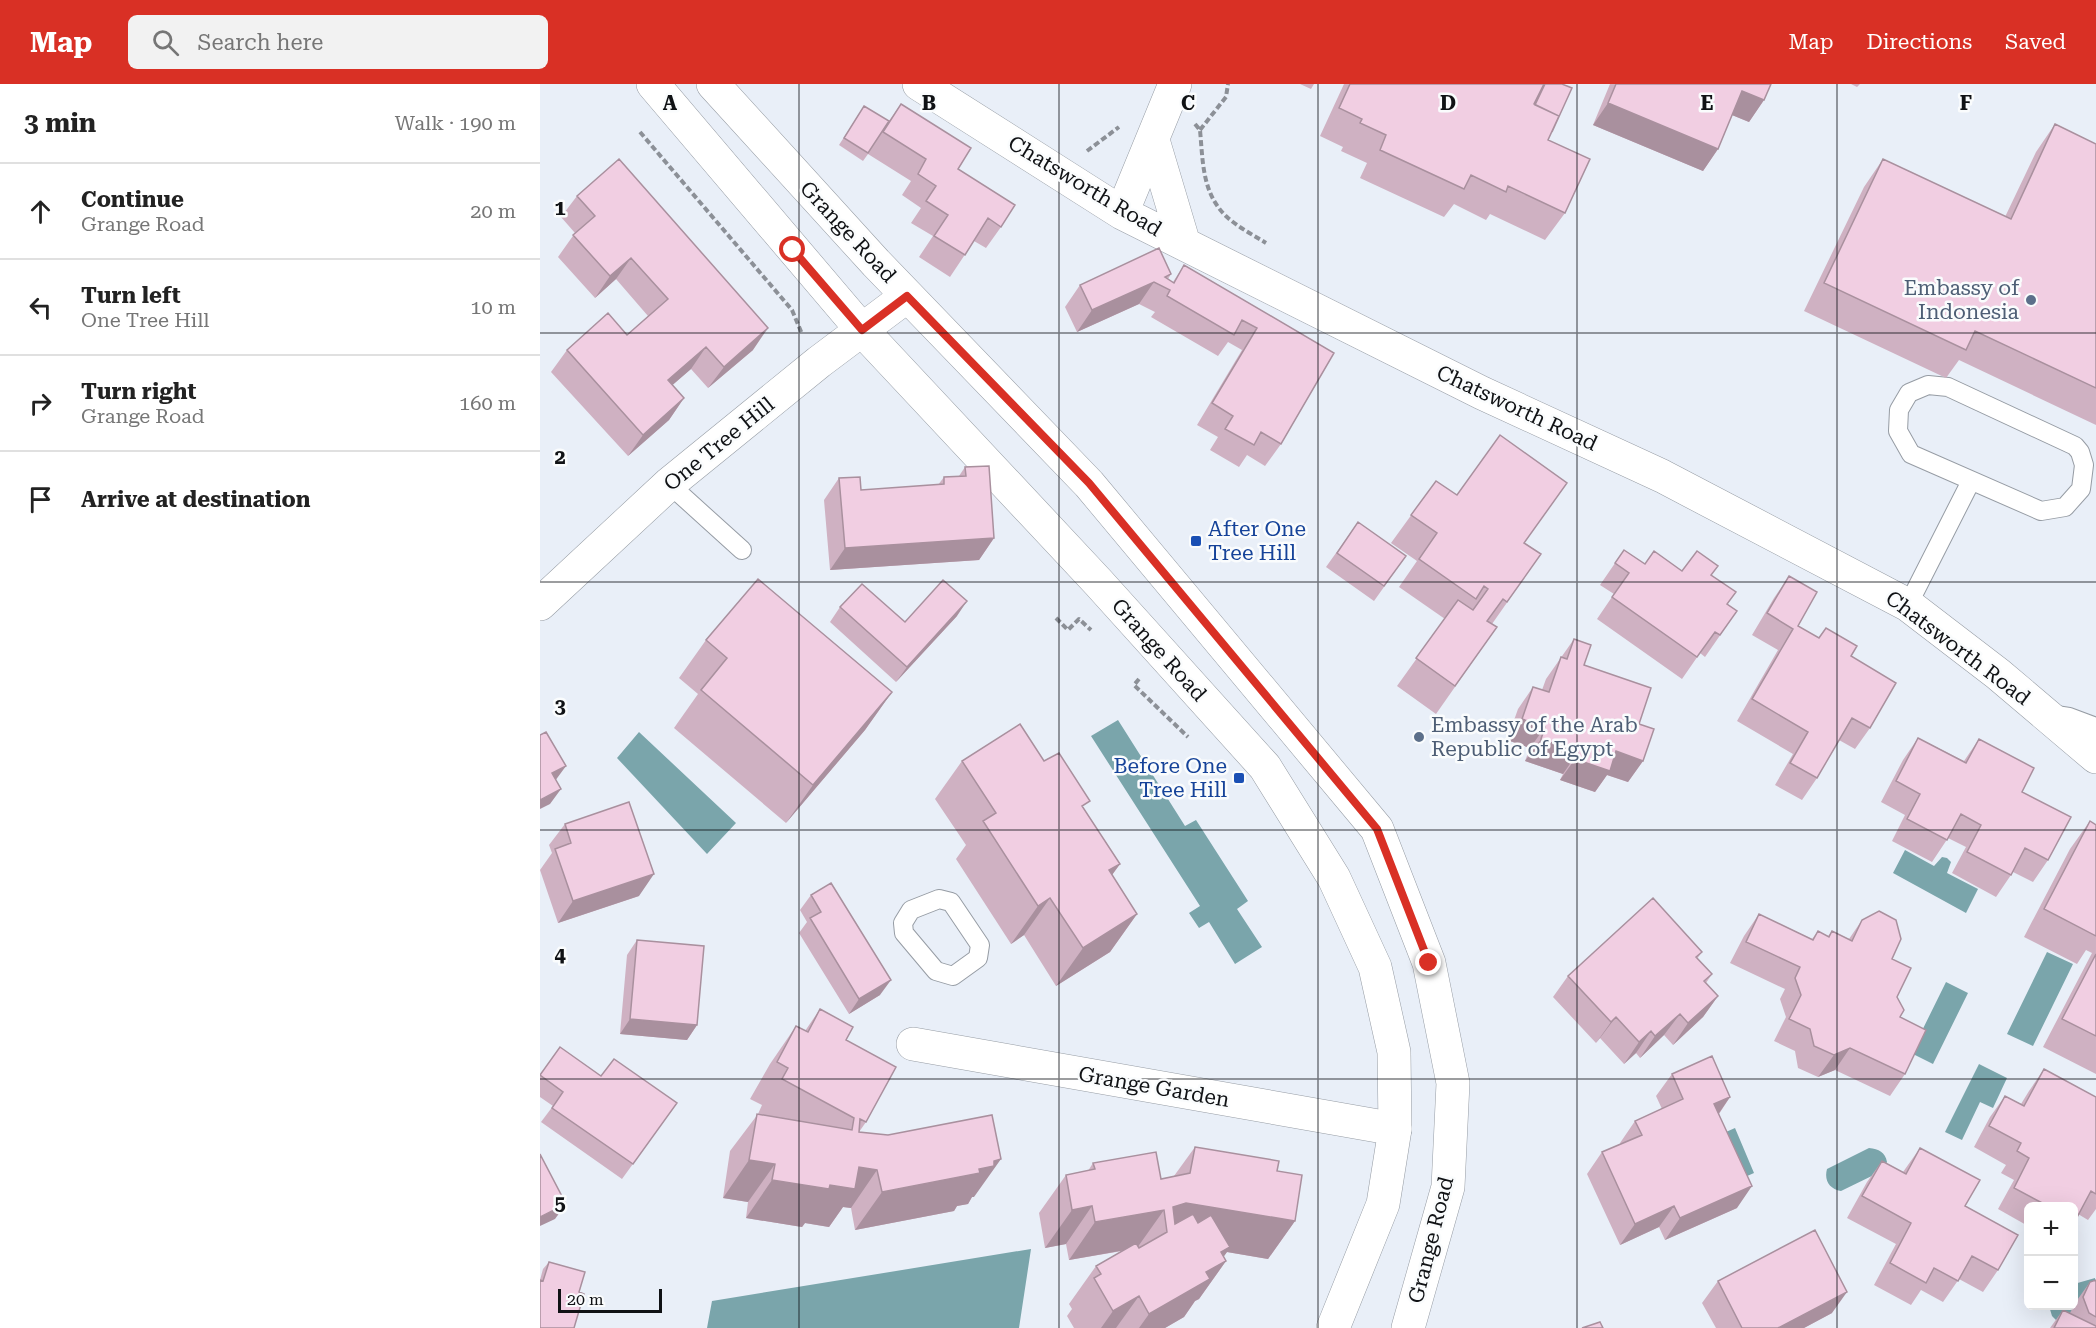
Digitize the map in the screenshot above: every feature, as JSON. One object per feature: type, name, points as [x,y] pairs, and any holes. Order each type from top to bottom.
[{"type":"main road","name":"Grange Road","points":[[653,84],[862,330],[1098,582],[1264,768],[1334,878],[1375,967],[1394,1052],[1395,1129],[1383,1204],[1333,1328]]},
{"type":"main road","name":"Grange Road","points":[[714,84],[907,296],[1089,483],[1377,829],[1429,963],[1453,1083],[1448,1187],[1408,1328]]},
{"type":"main road","name":"Chatsworth Road","points":[[940,91],[1122,213],[1482,393],[1662,476],[1908,605],[1998,674],[2096,757]]},
{"type":"main road","points":[[1122,213],[1153,140],[1177,102]]},
{"type":"main road","points":[[1153,140],[1184,244]]},
{"type":"main road","name":"One Tree Hill","points":[[540,604],[669,484],[907,296]]},
{"type":"main road","name":"Grange Garden","points":[[913,1044],[1395,1129]]},
{"type":"lane","points":[[1928,385],[1948,387],[2075,446],[2080,452],[2084,465],[2081,489],[2065,507],[2041,511],[1971,481],[1911,454],[1898,431],[1899,410],[1909,393],[1928,385]]},
{"type":"lane","points":[[1908,605],[1971,481]]},
{"type":"lane","points":[[669,484],[742,550]]},
{"type":"lane","points":[[2045,713],[2069,717],[2096,727]]},
{"type":"lane","points":[[939,899],[951,902],[980,945],[978,958],[952,975],[936,971],[904,933],[903,923],[911,910],[939,899]]},
{"type":"path","points":[[1200,130],[1226,97],[1228,84]]},
{"type":"path","points":[[1082,155],[1149,105],[1177,102],[1200,130],[1204,176],[1211,196],[1227,217],[1266,244]]},
{"type":"path","points":[[640,132],[792,310],[805,344]]},
{"type":"path","points":[[1056,618],[1068,630],[1079,619],[1095,633]]},
{"type":"path","points":[[1143,674],[1134,685],[1193,742]]},
{"type":"water","points":[[1118,720],[1185,826],[1196,820],[1248,901],[1237,909],[1262,947],[1235,964],[1209,922],[1199,928],[1189,913],[1200,906],[1091,736]]},
{"type":"water","points":[[639,732],[736,823],[707,854],[617,758]]},
{"type":"water","points":[[1905,850],[1934,866],[1942,857],[1947,858],[1951,862],[1947,873],[1978,889],[1966,913],[1893,873]]},
{"type":"water","points":[[2047,952],[2073,964],[2033,1046],[2007,1034]]},
{"type":"water","points":[[1946,982],[1968,993],[1933,1064],[1911,1053]]},
{"type":"water","points":[[1979,1064],[2007,1078],[1993,1108],[1980,1102],[1962,1140],[1945,1132]]},
{"type":"water","points":[[1735,1128],[1754,1173],[1729,1184],[1710,1139]]},
{"type":"water","points":[[1869,1148],[1879,1150],[1885,1156],[1887,1162],[1882,1171],[1841,1191],[1831,1186],[1827,1180],[1827,1169]]},
{"type":"water","points":[[1031,1249],[1019,1328],[707,1328],[712,1301]]},
{"type":"water","points":[[2095,1278],[2096,1301],[2068,1319],[2058,1322],[2050,1310],[2078,1310],[2078,1283]]},
{"type":"building","points":[[1350,84],[1544,84],[1534,104],[1559,116],[1548,140],[1590,159],[1565,213],[1508,186],[1506,192],[1471,175],[1464,189],[1380,150],[1386,135],[1360,123],[1362,119],[1339,108]]},
{"type":"building","points":[[1545,84],[1562,84],[1572,88],[1552,132],[1559,116],[1535,105]]},
{"type":"building","points":[[1616,84],[1771,84],[1764,100],[1742,91],[1718,149],[1608,103]]},
{"type":"building","points":[[901,104],[971,148],[958,169],[1015,205],[1001,227],[988,218],[965,255],[934,236],[948,215],[926,201],[936,186],[918,174],[926,159],[883,132]]},
{"type":"building","points":[[864,106],[889,121],[868,153],[844,138]]},
{"type":"building","points":[[2055,124],[2096,144],[2096,388],[1975,331],[1966,350],[1824,283],[1883,159],[2011,219]]},
{"type":"building","points":[[619,159],[768,328],[724,367],[706,347],[668,380],[684,398],[643,435],[567,350],[608,313],[627,335],[668,299],[631,258],[610,276],[573,235],[595,216],[577,196]]},
{"type":"building","points":[[1159,248],[1171,274],[1165,277],[1174,283],[1184,265],[1334,353],[1281,444],[1261,432],[1254,445],[1225,429],[1233,416],[1212,403],[1257,328],[1242,320],[1234,335],[1167,296],[1170,290],[1154,282],[1092,310],[1080,285]]},
{"type":"building","points":[[1500,435],[1567,483],[1524,543],[1541,554],[1507,602],[1503,599],[1487,621],[1497,627],[1455,686],[1416,658],[1458,600],[1473,610],[1488,589],[1484,586],[1476,599],[1419,559],[1437,533],[1411,515],[1436,481],[1457,495]]},
{"type":"building","points":[[989,466],[994,538],[845,548],[839,478],[860,477],[861,490],[944,484],[944,477],[966,476],[965,467]]},
{"type":"building","points":[[1358,522],[1406,556],[1384,586],[1337,553]]},
{"type":"building","points":[[1624,550],[1645,564],[1654,551],[1682,571],[1697,551],[1718,566],[1711,575],[1736,592],[1727,604],[1737,611],[1720,635],[1715,632],[1697,657],[1612,597],[1629,573],[1615,563]]},
{"type":"building","points":[[1789,576],[1817,592],[1798,626],[1819,638],[1826,628],[1857,646],[1851,656],[1896,683],[1870,728],[1852,718],[1817,778],[1790,763],[1808,732],[1752,699],[1793,629],[1767,613]]},
{"type":"building","points":[[758,579],[892,692],[813,785],[701,690],[727,658],[706,640]]},
{"type":"building","points":[[943,580],[967,601],[907,667],[840,607],[862,584],[905,622]]},
{"type":"building","points":[[1574,639],[1591,645],[1584,665],[1651,688],[1639,724],[1654,729],[1643,761],[1616,751],[1610,771],[1575,759],[1578,752],[1541,739],[1545,727],[1522,719],[1533,687],[1549,692],[1561,657],[1567,659]]},
{"type":"building","points":[[1020,724],[1044,761],[1059,753],[1090,801],[1082,806],[1120,864],[1109,870],[1137,914],[1083,948],[1050,898],[1038,906],[983,821],[996,813],[962,761]]},
{"type":"building","points":[[546,732],[566,766],[552,773],[561,789],[540,800],[540,735]]},
{"type":"building","points":[[1918,738],[1966,763],[1979,739],[2034,768],[2022,792],[2071,817],[2048,860],[2025,848],[2011,875],[1967,852],[1981,825],[1961,814],[1947,840],[1907,819],[1920,794],[1896,781]]},
{"type":"building","points":[[629,802],[654,874],[573,901],[555,849],[571,843],[565,824]]},
{"type":"building","points":[[2090,821],[2096,825],[2096,936],[2044,909]]},
{"type":"building","points":[[831,883],[891,980],[859,999],[810,918],[821,912],[811,895]]},
{"type":"building","points":[[1653,898],[1702,952],[1696,957],[1712,974],[1704,981],[1718,996],[1688,1023],[1680,1014],[1655,1036],[1651,1031],[1639,1042],[1616,1017],[1611,1022],[1568,976]]},
{"type":"building","points":[[1879,911],[1896,920],[1901,939],[1892,959],[1911,968],[1897,997],[1904,1010],[1900,1017],[1926,1030],[1905,1074],[1850,1048],[1834,1055],[1814,1046],[1810,1029],[1789,1019],[1801,995],[1795,978],[1800,967],[1746,942],[1759,914],[1813,940],[1818,931],[1829,937],[1832,931],[1852,941],[1862,920]]},
{"type":"building","points":[[637,940],[704,946],[697,1025],[630,1019]]},
{"type":"building","points":[[2096,954],[2096,1036],[2062,1019]]},
{"type":"building","points":[[820,1009],[853,1027],[846,1040],[896,1067],[866,1122],[860,1119],[859,1132],[888,1135],[992,1115],[1001,1159],[994,1161],[994,1166],[979,1169],[980,1173],[882,1192],[877,1170],[859,1167],[855,1189],[830,1185],[829,1189],[772,1180],[775,1164],[749,1160],[757,1114],[852,1130],[854,1118],[782,1079],[788,1068],[777,1062],[796,1026],[808,1032]]},
{"type":"building","points":[[560,1047],[601,1076],[614,1059],[677,1103],[633,1164],[552,1108],[563,1092],[540,1075]]},
{"type":"building","points":[[1712,1056],[1730,1097],[1714,1104],[1752,1186],[1680,1218],[1674,1206],[1635,1224],[1602,1152],[1642,1135],[1635,1121],[1683,1099],[1672,1074]]},
{"type":"building","points":[[2044,1069],[2096,1097],[2096,1194],[2091,1191],[2078,1215],[2078,1202],[2040,1202],[2014,1188],[2029,1158],[2017,1151],[2021,1143],[1989,1126],[2005,1096],[2024,1106]]},
{"type":"building","points":[[1195,1147],[1279,1161],[1277,1171],[1302,1175],[1295,1221],[1186,1203],[1173,1207],[1175,1224],[1193,1214],[1198,1223],[1211,1215],[1230,1247],[1221,1252],[1226,1261],[1206,1272],[1210,1279],[1149,1314],[1139,1296],[1113,1311],[1094,1278],[1101,1274],[1096,1266],[1136,1243],[1139,1248],[1167,1232],[1164,1210],[1095,1222],[1092,1206],[1072,1210],[1066,1175],[1095,1169],[1093,1163],[1156,1152],[1161,1179],[1190,1173]]},
{"type":"building","points":[[1920,1148],[1980,1180],[1965,1206],[2018,1235],[1998,1270],[1972,1256],[1958,1281],[1934,1268],[1926,1283],[1890,1263],[1911,1223],[1862,1196],[1882,1161],[1906,1174]]},
{"type":"building","points":[[540,1154],[566,1204],[540,1217]]},
{"type":"building","points":[[1815,1230],[1847,1292],[1778,1328],[1742,1328],[1718,1281]]},
{"type":"building","points":[[549,1262],[585,1272],[579,1292],[584,1294],[574,1328],[540,1328],[540,1280],[543,1281]]},
{"type":"building","points":[[2096,1280],[2096,1317],[2089,1313],[2083,1297],[2090,1282]]},
{"type":"building","points":[[2063,1310],[2096,1326],[2096,1328],[2054,1328]]},
{"type":"building","points":[[1600,1322],[1603,1328],[1582,1328]]},
{"type":"place","name":"Embassy of Indonesia","points":[[2031,300]]},
{"type":"place","name":"After One Tree Hill","points":[[1196,541]]},
{"type":"place","name":"Embassy of the Arab Republic of Egypt","points":[[1419,737]]},
{"type":"place","name":"Before One Tree Hill","points":[[1239,778]]},
{"type":"route","points":[[793,250],[862,330],[907,296],[1089,483],[1377,829],[1429,963]]}]
